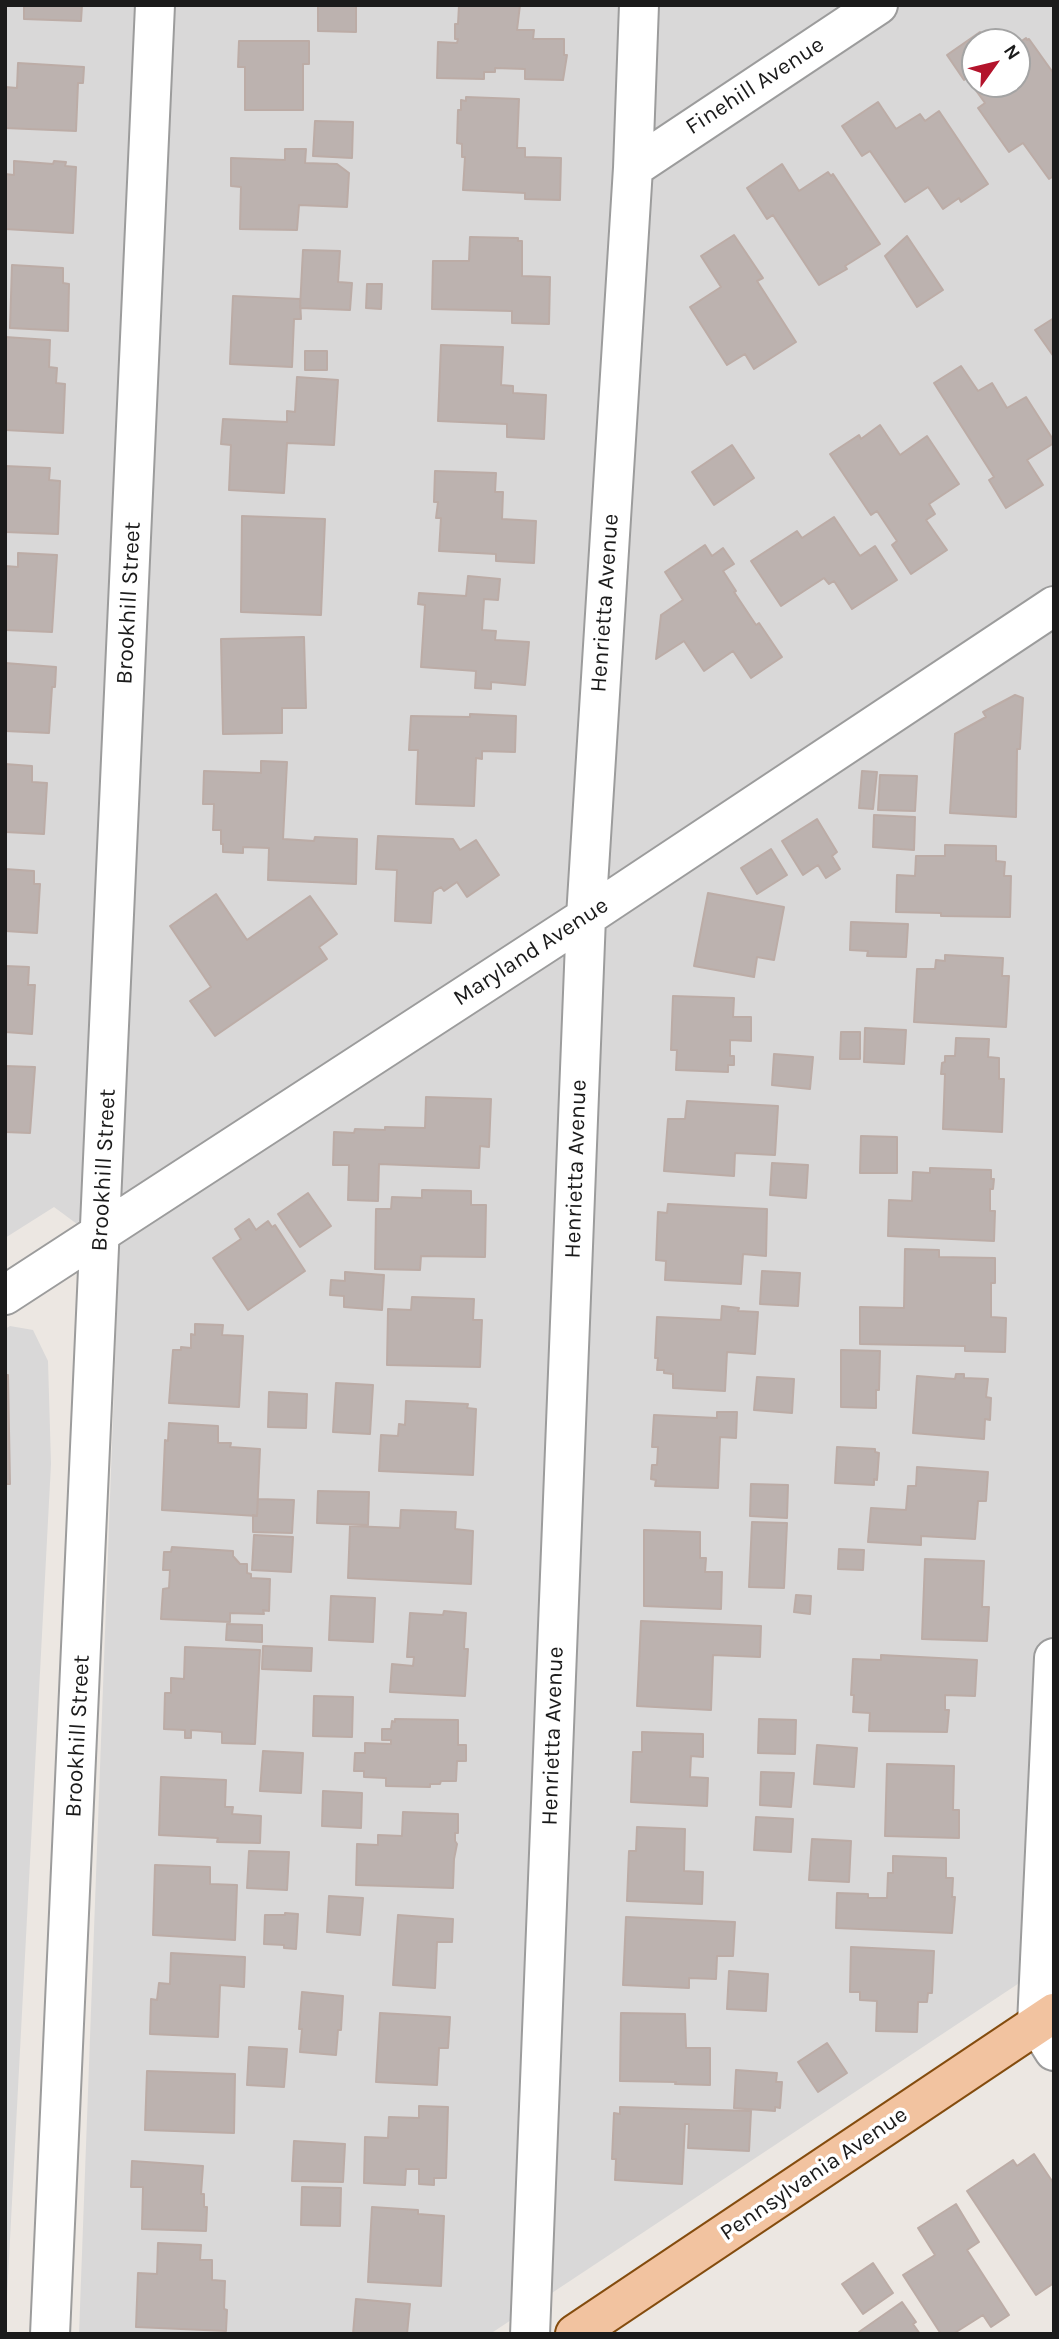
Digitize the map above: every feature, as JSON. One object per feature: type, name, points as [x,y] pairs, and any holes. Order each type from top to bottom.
[{"type":"main road","name":"Pennsylvania Avenue","points":[[575,2334],[1048,2030]]},
{"type":"street","name":"Brookhill Street","points":[[50,2334],[155,5]]},
{"type":"street","name":"Henrietta Avenue","points":[[530,2334],[586,917],[633,167],[639,5]]},
{"type":"street","name":"Finehill Avenue","points":[[633,167],[878,5]]},
{"type":"street","name":"Maryland Avenue","points":[[5,1295],[586,917],[1054,606]]},
{"type":"street","points":[[1048,2030],[1054,1658]]},
{"type":"shaded area","points":[[5,5],[1054,5],[1054,1960],[490,2334],[79,2334],[119,1255],[54,1207],[5,1238]]},
{"type":"shaded area","points":[[10,1326],[33,1330],[48,1361],[51,1464],[5,2334],[5,1329]]},
{"type":"building","points":[[24,5],[82,5],[81,21],[24,19]]},
{"type":"building","points":[[318,5],[356,5],[356,32],[318,31]]},
{"type":"building","points":[[459,5],[520,5],[517,30],[534,30],[533,39],[564,39],[564,55],[567,55],[563,80],[525,79],[525,69],[495,68],[495,72],[484,72],[484,79],[437,78],[438,42],[457,43],[455,24],[458,24]]},
{"type":"building","points":[[239,41],[309,41],[309,64],[303,64],[303,110],[245,110],[245,67],[238,67]]},
{"type":"building","points":[[1031,42],[1054,74],[1054,176],[1049,179],[1023,143],[1009,152],[978,108],[985,103],[981,98],[1031,98]]},
{"type":"building","points":[[961,45],[961,76],[947,55]]},
{"type":"building","points":[[18,63],[84,67],[83,83],[78,83],[76,131],[5,128],[5,87],[17,88]]},
{"type":"building","points":[[466,97],[519,99],[517,148],[525,148],[525,157],[561,158],[560,200],[525,199],[525,193],[463,190],[465,157],[462,157],[462,144],[457,143],[458,110],[461,110],[461,100],[466,101]]},
{"type":"building","points":[[878,102],[896,129],[920,114],[925,121],[939,111],[988,184],[961,202],[959,198],[943,209],[928,187],[905,202],[870,151],[862,156],[842,126]]},
{"type":"building","points":[[315,121],[353,122],[352,158],[313,156]]},
{"type":"building","points":[[285,149],[306,149],[305,163],[337,164],[349,173],[347,207],[299,205],[297,230],[240,229],[241,187],[231,186],[231,158],[285,160]]},
{"type":"building","points":[[14,161],[53,164],[54,161],[66,162],[65,166],[76,167],[73,233],[5,229],[5,174],[14,175]]},
{"type":"building","points":[[782,164],[799,191],[828,172],[831,176],[833,174],[880,244],[845,266],[847,269],[819,285],[773,215],[767,219],[747,188]]},
{"type":"building","points":[[734,235],[763,278],[757,281],[796,342],[754,369],[745,354],[727,365],[690,307],[721,287],[701,256]]},
{"type":"building","points":[[907,236],[943,290],[917,307],[885,256]]},
{"type":"building","points":[[470,237],[518,238],[518,241],[522,241],[522,276],[550,277],[549,324],[512,323],[512,311],[432,309],[433,261],[469,261]]},
{"type":"building","points":[[303,250],[340,251],[338,282],[352,283],[350,310],[300,308]]},
{"type":"building","points":[[12,265],[63,268],[63,283],[69,284],[68,331],[10,328]]},
{"type":"building","points":[[367,284],[382,284],[381,309],[366,308]]},
{"type":"building","points":[[233,296],[300,299],[301,319],[294,319],[292,367],[230,364]]},
{"type":"building","points":[[1054,318],[1054,357],[1035,330]]},
{"type":"building","points":[[5,337],[50,340],[49,367],[57,368],[56,383],[65,384],[63,433],[5,430]]},
{"type":"building","points":[[441,345],[503,347],[501,385],[513,386],[513,393],[546,395],[544,439],[507,437],[507,424],[438,421]]},
{"type":"building","points":[[305,351],[327,351],[327,370],[305,370]]},
{"type":"building","points":[[961,366],[978,391],[992,383],[1007,408],[1026,397],[1054,441],[1027,460],[1043,485],[1006,508],[989,480],[994,477],[934,383]]},
{"type":"building","points":[[297,377],[338,380],[334,445],[287,443],[284,493],[229,490],[231,445],[221,444],[223,419],[287,422],[287,411],[295,412]]},
{"type":"building","points":[[880,425],[900,455],[927,436],[959,484],[929,504],[935,514],[926,520],[947,550],[911,574],[892,545],[897,541],[877,511],[871,515],[830,454],[859,435],[861,439]]},
{"type":"building","points":[[732,445],[754,478],[714,505],[692,472]]},
{"type":"building","points":[[5,466],[50,468],[49,480],[60,481],[58,534],[5,532]]},
{"type":"building","points":[[435,471],[496,473],[495,492],[503,492],[502,519],[536,521],[534,563],[496,561],[496,554],[439,551],[441,518],[436,518],[438,502],[434,502]]},
{"type":"building","points":[[242,516],[325,519],[321,615],[241,612]]},
{"type":"building","points":[[834,517],[860,556],[875,546],[897,580],[852,609],[834,581],[829,584],[824,578],[781,606],[751,561],[797,531],[802,538]]},
{"type":"building","points":[[705,545],[712,556],[723,548],[734,564],[723,571],[756,625],[759,623],[782,657],[751,678],[733,651],[704,671],[684,641],[656,659],[661,615],[683,600],[665,572]]},
{"type":"building","points":[[18,553],[57,555],[52,632],[5,630],[5,566],[18,567]]},
{"type":"building","points":[[468,576],[500,579],[498,600],[484,599],[482,630],[496,631],[495,640],[529,642],[525,685],[491,682],[491,689],[475,688],[476,671],[421,667],[425,605],[418,604],[419,593],[466,596]]},
{"type":"building","points":[[304,637],[306,708],[282,708],[282,733],[223,734],[221,639]]},
{"type":"building","points":[[5,663],[56,667],[49,733],[5,731]]},
{"type":"building","points":[[1015,695],[1023,698],[1020,749],[1017,749],[1016,817],[950,813],[955,734],[986,717],[983,712]]},
{"type":"building","points":[[470,714],[516,716],[515,752],[482,751],[482,759],[476,758],[474,806],[416,804],[418,750],[409,750],[411,716],[470,717]]},
{"type":"building","points":[[261,761],[287,762],[283,839],[357,839],[356,884],[268,880],[269,848],[243,847],[243,853],[223,852],[221,830],[213,830],[214,804],[203,804],[204,771],[261,773]]},
{"type":"building","points":[[5,764],[32,766],[32,782],[47,783],[44,834],[5,832]]},
{"type":"building","points":[[862,771],[877,772],[873,809],[859,808]]},
{"type":"building","points":[[880,775],[917,776],[915,811],[878,810]]},
{"type":"building","points":[[874,815],[915,817],[914,850],[873,847]]},
{"type":"building","points":[[817,819],[837,852],[832,856],[840,869],[826,878],[818,865],[803,875],[782,841]]},
{"type":"building","points":[[378,836],[453,839],[460,850],[476,840],[499,875],[467,897],[457,882],[444,891],[441,887],[433,892],[431,923],[395,921],[397,870],[376,869]]},
{"type":"building","points":[[945,845],[996,846],[996,861],[1005,862],[1004,876],[1011,876],[1010,917],[896,912],[897,875],[915,876],[916,856],[945,856]]},
{"type":"building","points":[[771,849],[787,875],[757,894],[741,868]]},
{"type":"building","points":[[5,869],[34,871],[34,884],[40,884],[37,933],[5,931]]},
{"type":"building","points":[[708,893],[784,907],[774,960],[757,957],[754,977],[694,966]]},
{"type":"building","points":[[216,894],[247,940],[310,896],[337,934],[319,947],[327,959],[215,1036],[190,1001],[211,987],[170,926]]},
{"type":"building","points":[[851,922],[908,924],[906,957],[867,956],[868,951],[850,950]]},
{"type":"building","points":[[945,955],[1003,958],[1002,976],[1009,976],[1006,1027],[914,1022],[917,969],[935,969],[936,960],[945,961]]},
{"type":"building","points":[[5,966],[29,967],[28,985],[35,985],[32,1034],[5,1032]]},
{"type":"building","points":[[673,996],[734,998],[733,1017],[751,1017],[751,1041],[730,1040],[730,1056],[734,1056],[734,1065],[728,1065],[728,1072],[676,1070],[677,1050],[671,1050]]},
{"type":"building","points":[[865,1028],[906,1030],[904,1064],[864,1062]]},
{"type":"building","points":[[841,1032],[860,1032],[860,1059],[840,1059]]},
{"type":"building","points":[[956,1038],[989,1039],[988,1057],[999,1058],[999,1079],[1004,1079],[1002,1132],[943,1129],[945,1074],[941,1074],[942,1063],[945,1062],[945,1056],[955,1056]]},
{"type":"building","points":[[774,1054],[813,1057],[810,1089],[772,1085]]},
{"type":"building","points":[[5,1066],[35,1067],[30,1133],[5,1132]]},
{"type":"building","points":[[426,1097],[491,1099],[489,1147],[480,1146],[479,1168],[379,1164],[378,1201],[348,1200],[349,1165],[333,1165],[334,1132],[354,1133],[355,1129],[385,1130],[385,1127],[425,1128]]},
{"type":"building","points":[[687,1101],[778,1106],[775,1155],[735,1153],[734,1176],[664,1171],[668,1119],[685,1119]]},
{"type":"building","points":[[861,1136],[897,1137],[897,1173],[860,1173]]},
{"type":"building","points":[[772,1163],[808,1165],[806,1198],[770,1195]]},
{"type":"building","points":[[930,1168],[991,1170],[991,1179],[994,1179],[993,1189],[990,1189],[990,1211],[995,1211],[994,1241],[888,1236],[889,1200],[912,1201],[913,1172],[930,1173]]},
{"type":"building","points":[[422,1190],[471,1191],[471,1205],[486,1205],[485,1257],[421,1256],[420,1270],[375,1269],[376,1209],[391,1209],[392,1197],[422,1198]]},
{"type":"building","points":[[308,1193],[331,1226],[300,1247],[278,1214]]},
{"type":"building","points":[[668,1204],[767,1209],[766,1256],[743,1254],[741,1284],[665,1280],[666,1261],[656,1260],[658,1212],[667,1213]]},
{"type":"building","points":[[249,1219],[256,1230],[268,1221],[272,1227],[275,1225],[305,1271],[248,1310],[213,1258],[241,1239],[235,1229]]},
{"type":"building","points":[[905,1249],[939,1250],[939,1257],[995,1258],[995,1283],[991,1283],[991,1317],[1006,1318],[1005,1352],[965,1351],[965,1346],[860,1344],[860,1307],[904,1308]]},
{"type":"building","points":[[762,1271],[800,1273],[798,1306],[760,1304]]},
{"type":"building","points":[[345,1272],[384,1275],[382,1310],[344,1307],[344,1296],[330,1295],[331,1280],[345,1281]]},
{"type":"building","points":[[412,1297],[474,1299],[473,1320],[482,1320],[480,1367],[387,1365],[388,1309],[411,1310]]},
{"type":"building","points":[[722,1306],[739,1308],[738,1311],[758,1312],[755,1354],[727,1352],[725,1391],[673,1388],[673,1374],[657,1370],[657,1317],[721,1320]]},
{"type":"building","points":[[195,1324],[223,1325],[222,1335],[243,1336],[239,1407],[169,1403],[173,1350],[191,1348],[191,1334],[195,1335]]},
{"type":"building","points":[[841,1350],[880,1351],[876,1408],[841,1407]]},
{"type":"building","points":[[956,1374],[964,1374],[964,1378],[988,1379],[986,1397],[991,1398],[990,1420],[985,1419],[984,1439],[913,1433],[917,1376],[955,1379]]},
{"type":"building","points":[[5,1375],[8,1375],[10,1484],[5,1484]]},
{"type":"building","points":[[757,1377],[794,1379],[792,1413],[754,1410]]},
{"type":"building","points":[[336,1383],[373,1385],[370,1434],[333,1432]]},
{"type":"building","points":[[269,1392],[307,1394],[306,1428],[268,1427]]},
{"type":"building","points":[[406,1401],[468,1404],[467,1408],[476,1409],[473,1475],[379,1471],[381,1435],[398,1436],[399,1424],[405,1425]]},
{"type":"building","points":[[717,1412],[737,1412],[736,1438],[720,1437],[718,1488],[655,1486],[656,1480],[651,1479],[652,1465],[657,1465],[658,1447],[652,1447],[654,1415],[717,1418]]},
{"type":"building","points":[[169,1423],[218,1426],[218,1443],[231,1443],[230,1447],[260,1449],[257,1516],[162,1510],[165,1440],[168,1441]]},
{"type":"building","points":[[837,1447],[875,1449],[875,1452],[879,1453],[877,1480],[874,1479],[874,1485],[835,1483]]},
{"type":"building","points":[[917,1467],[988,1472],[986,1501],[978,1501],[975,1539],[921,1536],[921,1545],[868,1542],[871,1508],[906,1510],[908,1486],[916,1486]]},
{"type":"building","points":[[751,1484],[788,1485],[787,1518],[750,1516]]},
{"type":"building","points":[[318,1491],[369,1492],[368,1525],[317,1523]]},
{"type":"building","points":[[258,1499],[294,1500],[292,1533],[253,1532],[253,1515],[257,1516]]},
{"type":"building","points":[[401,1510],[456,1512],[455,1529],[473,1531],[471,1584],[348,1578],[350,1526],[400,1528]]},
{"type":"building","points":[[752,1522],[787,1523],[784,1588],[749,1587]]},
{"type":"building","points":[[644,1530],[700,1532],[700,1558],[706,1558],[705,1572],[722,1572],[721,1609],[644,1606]]},
{"type":"building","points":[[254,1535],[293,1537],[291,1572],[252,1570]]},
{"type":"building","points":[[172,1547],[233,1551],[233,1556],[240,1564],[247,1564],[247,1573],[251,1574],[251,1578],[270,1579],[269,1611],[263,1610],[264,1614],[230,1613],[230,1622],[161,1619],[163,1589],[169,1588],[170,1570],[163,1570],[164,1552],[171,1552]]},
{"type":"building","points":[[839,1549],[864,1550],[863,1570],[838,1569]]},
{"type":"building","points":[[925,1559],[984,1561],[982,1607],[989,1607],[987,1641],[922,1639]]},
{"type":"building","points":[[796,1595],[811,1596],[810,1614],[794,1612]]},
{"type":"building","points":[[331,1596],[375,1598],[373,1642],[329,1640]]},
{"type":"building","points":[[444,1611],[466,1613],[464,1649],[468,1649],[465,1696],[390,1692],[392,1664],[413,1666],[414,1657],[407,1657],[410,1613],[443,1615]]},
{"type":"building","points":[[641,1621],[761,1626],[760,1657],[713,1655],[711,1710],[637,1706]]},
{"type":"building","points":[[227,1624],[262,1625],[262,1642],[226,1640]]},
{"type":"building","points":[[263,1646],[312,1648],[311,1671],[262,1669]]},
{"type":"building","points":[[185,1647],[260,1650],[255,1744],[222,1743],[222,1732],[191,1730],[191,1738],[185,1738],[185,1730],[164,1729],[165,1693],[171,1693],[171,1678],[184,1679]]},
{"type":"building","points":[[881,1655],[977,1660],[975,1696],[945,1695],[945,1710],[949,1710],[947,1732],[869,1731],[870,1713],[853,1712],[853,1659],[881,1660]]},
{"type":"building","points":[[314,1696],[353,1697],[352,1737],[313,1736]]},
{"type":"building","points":[[395,1719],[458,1720],[458,1745],[466,1745],[466,1761],[457,1761],[456,1781],[441,1781],[440,1784],[430,1784],[430,1787],[386,1786],[386,1778],[364,1777],[364,1771],[354,1771],[355,1753],[365,1753],[365,1743],[391,1744],[391,1740],[382,1740],[382,1729],[391,1729]]},
{"type":"building","points":[[759,1719],[796,1720],[795,1754],[758,1753]]},
{"type":"building","points":[[642,1732],[703,1734],[703,1757],[691,1756],[690,1777],[708,1778],[707,1806],[631,1802],[633,1752],[642,1752]]},
{"type":"building","points":[[817,1745],[857,1748],[854,1787],[814,1784]]},
{"type":"building","points":[[263,1751],[303,1753],[301,1793],[260,1791]]},
{"type":"building","points":[[887,1764],[954,1766],[953,1810],[959,1810],[959,1838],[885,1836]]},
{"type":"building","points":[[761,1772],[794,1773],[791,1807],[760,1805]]},
{"type":"building","points":[[161,1777],[226,1780],[225,1807],[233,1807],[232,1814],[261,1816],[260,1843],[217,1842],[218,1838],[159,1835]]},
{"type":"building","points":[[323,1791],[362,1793],[361,1828],[322,1826]]},
{"type":"building","points":[[403,1812],[458,1814],[453,1888],[356,1885],[357,1844],[378,1845],[378,1835],[402,1836]]},
{"type":"building","points":[[756,1817],[793,1819],[791,1852],[754,1850]]},
{"type":"building","points":[[637,1827],[685,1829],[684,1871],[703,1872],[702,1904],[627,1901],[629,1851],[636,1851]]},
{"type":"building","points":[[812,1839],[851,1841],[849,1882],[809,1880]]},
{"type":"building","points":[[249,1851],[289,1852],[287,1890],[247,1888]]},
{"type":"building","points":[[893,1856],[946,1858],[946,1878],[953,1878],[952,1897],[955,1897],[952,1933],[836,1928],[837,1893],[887,1898],[888,1873],[893,1873]]},
{"type":"building","points":[[155,1865],[210,1867],[210,1884],[237,1885],[235,1940],[153,1935]]},
{"type":"building","points":[[329,1896],[363,1898],[360,1935],[327,1932]]},
{"type":"building","points":[[298,1914],[296,1949],[264,1944],[265,1915]]},
{"type":"building","points":[[398,1915],[453,1919],[452,1942],[437,1942],[435,1988],[393,1985]]},
{"type":"building","points":[[626,1917],[735,1922],[733,1956],[717,1956],[716,1979],[689,1978],[689,1988],[623,1985]]},
{"type":"building","points":[[851,1947],[934,1951],[932,1993],[928,1993],[927,2002],[918,2002],[917,2032],[876,2031],[877,2001],[860,2000],[860,1992],[850,1992]]},
{"type":"building","points":[[171,1953],[245,1957],[244,1987],[220,1985],[218,2037],[150,2034],[151,1999],[157,2000],[159,1983],[170,1984]]},
{"type":"building","points":[[729,1971],[768,1974],[766,2011],[727,2009]]},
{"type":"building","points":[[302,1992],[343,1996],[336,2055],[300,2052]]},
{"type":"building","points":[[380,2013],[450,2017],[448,2048],[439,2048],[437,2085],[376,2082]]},
{"type":"building","points":[[621,2013],[685,2014],[686,2048],[710,2048],[710,2085],[620,2081]]},
{"type":"building","points":[[827,2043],[847,2073],[818,2092],[798,2062]]},
{"type":"building","points":[[249,2047],[287,2049],[284,2087],[247,2085]]},
{"type":"building","points":[[736,2070],[777,2073],[776,2082],[782,2082],[780,2108],[775,2107],[775,2111],[734,2108]]},
{"type":"building","points":[[147,2071],[235,2074],[234,2133],[145,2130]]},
{"type":"building","points":[[419,2106],[448,2107],[446,2178],[434,2178],[434,2185],[419,2184],[419,2169],[406,2169],[405,2185],[364,2183],[365,2137],[388,2138],[389,2117],[419,2118]]},
{"type":"building","points":[[620,2107],[751,2111],[749,2151],[688,2148],[689,2124],[685,2124],[682,2184],[615,2180],[616,2159],[612,2159],[614,2113],[620,2114]]},
{"type":"building","points":[[294,2141],[345,2144],[343,2182],[292,2181]]},
{"type":"building","points":[[1034,2154],[1054,2184],[1054,2283],[1036,2295],[967,2191],[1013,2160],[1017,2166]]},
{"type":"building","points":[[132,2161],[203,2166],[201,2194],[204,2194],[204,2207],[207,2207],[206,2231],[142,2229],[143,2187],[131,2187]]},
{"type":"building","points":[[302,2187],[341,2188],[340,2226],[301,2225]]},
{"type":"building","points":[[956,2204],[979,2242],[967,2250],[1009,2315],[991,2327],[983,2315],[953,2334],[941,2334],[903,2275],[935,2255],[918,2228]]},
{"type":"building","points":[[372,2207],[418,2210],[418,2214],[444,2216],[441,2286],[368,2282]]},
{"type":"building","points":[[158,2243],[201,2245],[200,2260],[212,2260],[212,2280],[225,2281],[226,2331],[136,2327],[138,2273],[157,2274]]},
{"type":"building","points":[[873,2263],[893,2293],[863,2314],[842,2284]]},
{"type":"building","points":[[356,2299],[410,2304],[407,2334],[353,2334]]},
{"type":"building","points":[[902,2302],[916,2322],[913,2324],[920,2334],[859,2332]]}]
